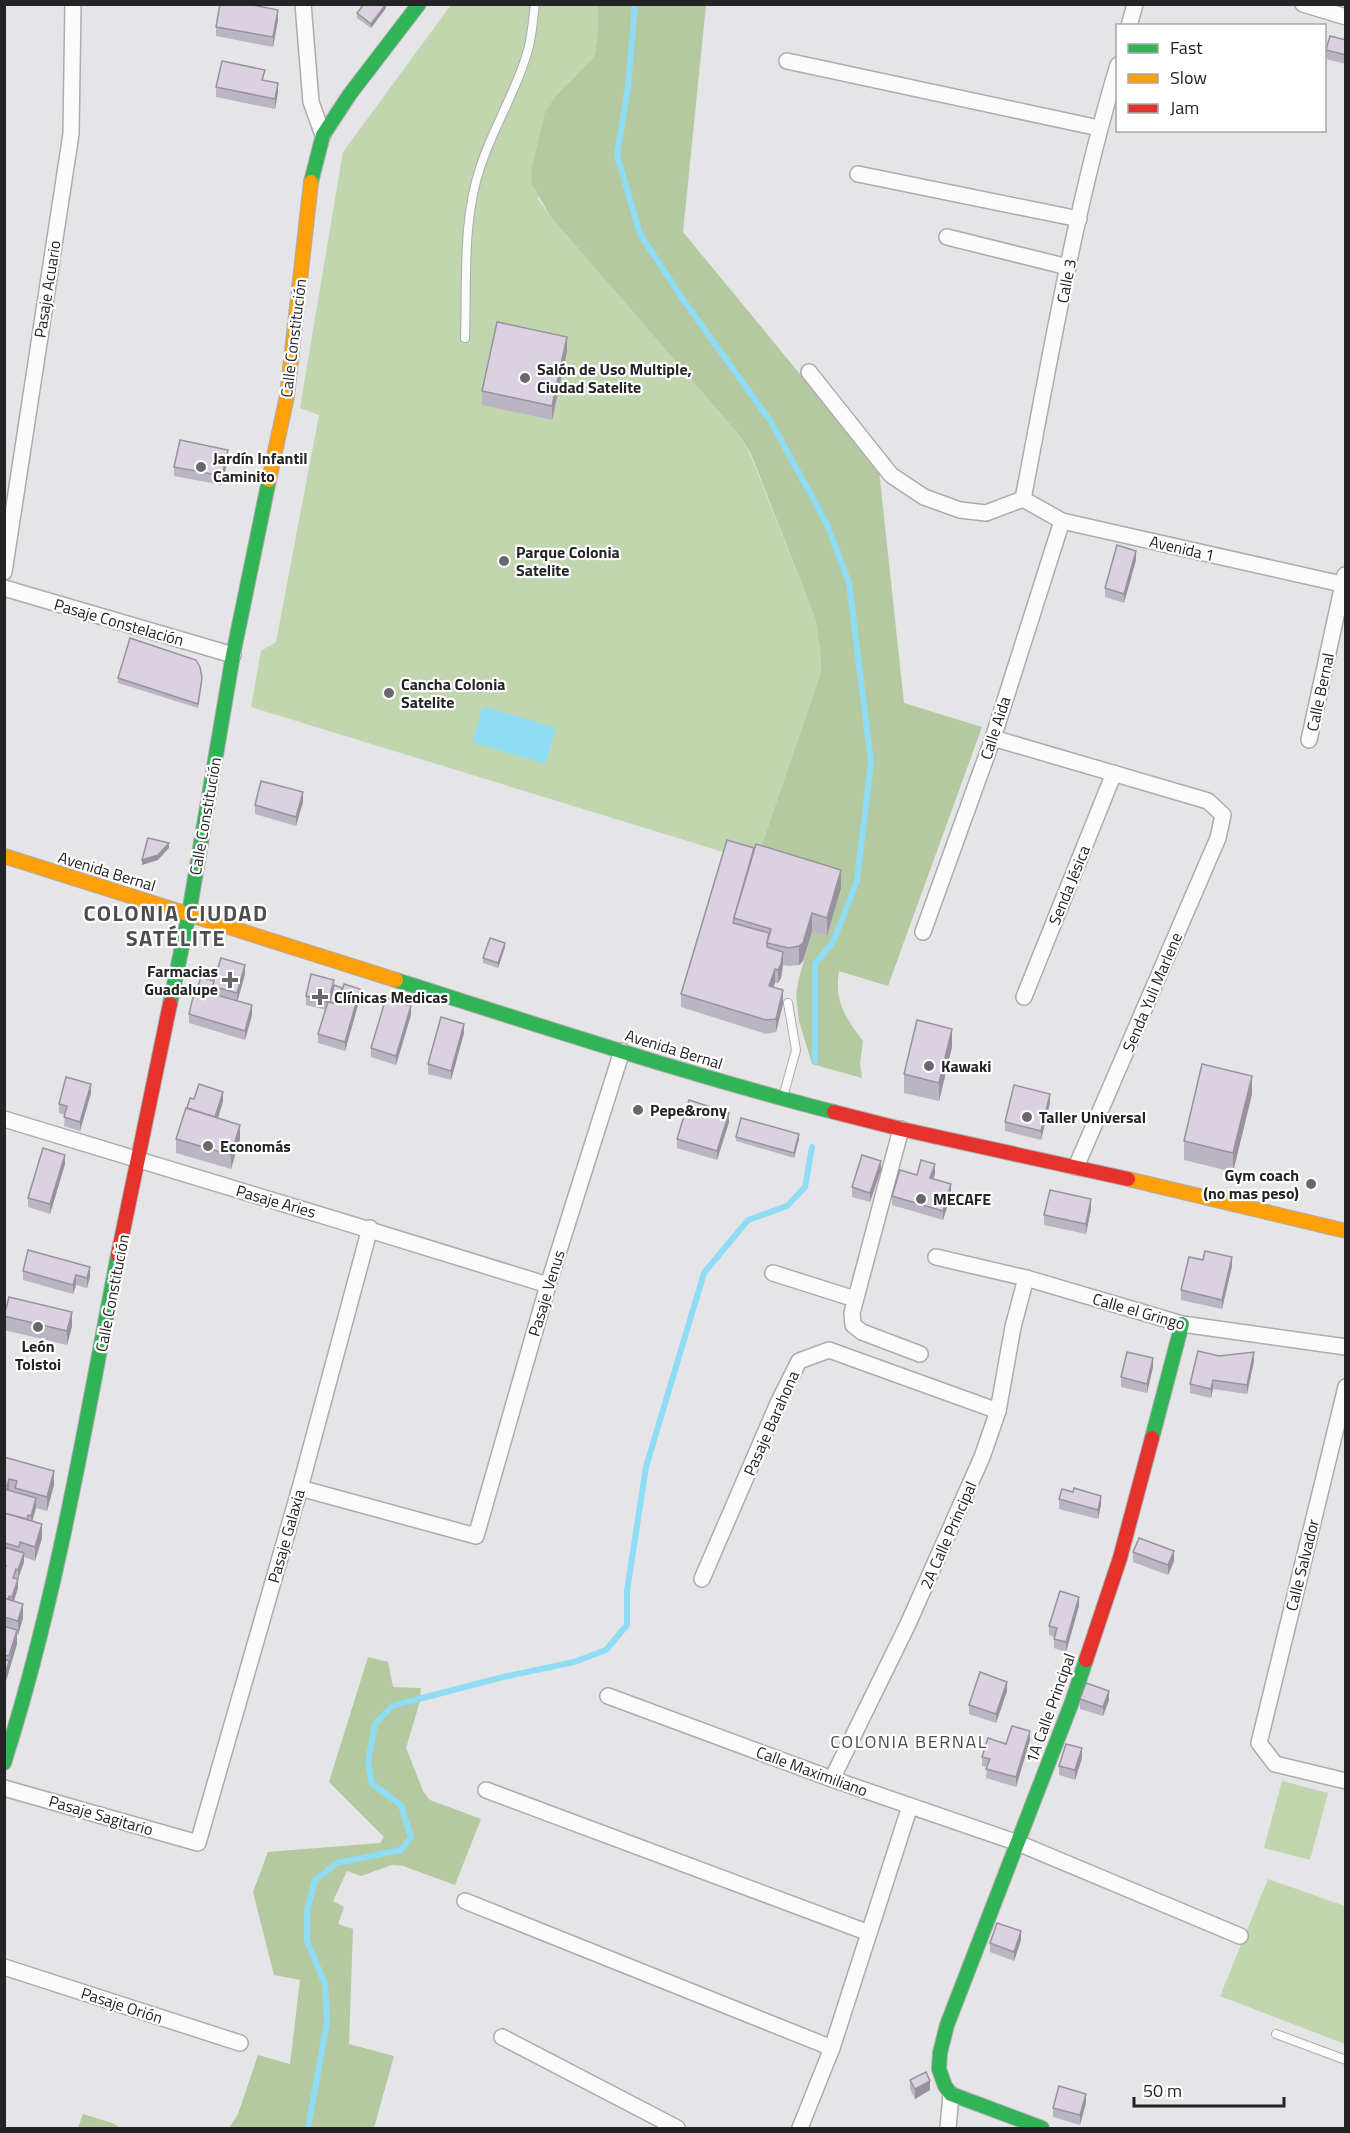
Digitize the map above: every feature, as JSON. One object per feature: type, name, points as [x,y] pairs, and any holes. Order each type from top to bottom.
[{"type":"main road","name":"Calle Constitución","points":[[4,1764],[24,1700],[62,1550],[137,1159],[189,913],[233,655],[287,396],[311,183],[323,135],[350,94],[419,4]]},
{"type":"main road","name":"Avenida Bernal","points":[[4,856],[622,1051],[783,1099],[901,1129],[1076,1167],[1346,1231]]},
{"type":"main road","name":"1A Calle Principal","points":[[951,2094],[942,2083],[938,2072],[940,2050],[947,2025],[1072,1702],[1120,1558],[1182,1324]]},
{"type":"main road","points":[[951,2094],[1042,2128]]},
{"type":"street","name":"Pasaje Acuario","points":[[4,573],[70,134],[73,4]]},
{"type":"street","points":[[303,4],[310,102],[323,135]]},
{"type":"street","points":[[1130,24],[1136,4]]},
{"type":"street","points":[[1303,4],[1346,17]]},
{"type":"street","points":[[787,60],[1099,128]]},
{"type":"street","name":"Calle 3","points":[[1023,499],[1068,267],[1099,128],[1116,72]]},
{"type":"street","points":[[858,174],[1079,219]]},
{"type":"street","points":[[947,237],[1068,267]]},
{"type":"street","points":[[808,372],[891,475],[924,497],[960,510],[986,513],[1023,499]]},
{"type":"street","name":"Avenida 1","points":[[1023,499],[1062,521],[1345,581]]},
{"type":"street","name":"Calle Aida","points":[[922,932],[993,738],[1062,521]]},
{"type":"street","name":"Calle Bernal","points":[[1309,740],[1345,581]]},
{"type":"street","name":"Pasaje Constelación","points":[[4,588],[233,655]]},
{"type":"street","points":[[993,738],[1114,772]]},
{"type":"street","name":"Senda Yuli Marlene","points":[[1076,1167],[1218,838],[1223,815],[1208,801],[1114,772]]},
{"type":"street","name":"Senda Jésica","points":[[1024,997],[1114,772]]},
{"type":"street","name":"Pasaje Venus","points":[[300,1488],[476,1536],[548,1284],[622,1051]]},
{"type":"street","name":"Pasaje Aries","points":[[4,1119],[548,1284]]},
{"type":"street","points":[[901,1129],[855,1299],[852,1313],[853,1325],[862,1332],[920,1354]]},
{"type":"street","name":"Pasaje Galaxia","points":[[198,1843],[300,1488],[369,1228]]},
{"type":"street","name":"Calle el Gringo","points":[[936,1257],[1026,1278],[1182,1324],[1346,1347]]},
{"type":"street","points":[[773,1273],[855,1299]]},
{"type":"street","name":"2A Calle Principal","points":[[832,1779],[917,1603],[982,1456],[998,1411],[1013,1327],[1026,1278]]},
{"type":"street","name":"Pasaje Barahona","points":[[702,1579],[778,1403],[799,1361],[829,1350],[998,1411]]},
{"type":"street","name":"Calle Salvador","points":[[1346,1387],[1259,1743],[1275,1764],[1346,1781]]},
{"type":"street","name":"Calle Maximiliano","points":[[608,1696],[832,1779],[1018,1843],[1240,1936]]},
{"type":"street","name":"Pasaje Sagitario","points":[[4,1788],[198,1843]]},
{"type":"street","points":[[486,1790],[869,1933]]},
{"type":"street","points":[[800,2128],[832,2048],[910,1806]]},
{"type":"street","points":[[465,1901],[832,2048]]},
{"type":"street","name":"Pasaje Orión","points":[[4,1968],[240,2043]]},
{"type":"street","points":[[502,2037],[658,2125],[677,2128]]},
{"type":"street","points":[[948,2128],[951,2094]]},
{"type":"lane","points":[[465,338],[468,234],[474,189],[481,164],[512,95],[529,49],[535,4]]},
{"type":"lane","points":[[783,1099],[796,1050],[788,1003]]},
{"type":"lane","points":[[1276,2034],[1346,2060]]},
{"type":"green space","points":[[451,5],[598,5],[594,57],[569,82],[538,199],[550,216],[740,436],[750,454],[815,618],[821,672],[756,862],[251,707],[261,651],[276,642],[319,415],[300,408],[343,152]]},
{"type":"green space","points":[[598,5],[706,5],[683,232],[879,470],[904,703],[982,727],[888,986],[839,971],[840,1001],[851,1025],[863,1041],[860,1063],[862,1078],[812,1064],[799,1021],[796,995],[812,932],[827,936],[756,862],[821,672],[815,618],[751,454],[740,436],[550,216],[532,184],[531,172],[545,112],[555,97],[594,57]]},
{"type":"green space","points":[[368,1657],[388,1662],[393,1687],[421,1688],[420,1701],[406,1748],[423,1791],[430,1800],[481,1819],[455,1885],[403,1866],[392,1865],[361,1876],[347,1871],[333,1901],[344,1907],[338,1924],[353,1929],[349,2044],[394,2056],[374,2128],[229,2128],[238,2114],[258,2055],[290,2064],[300,1980],[274,1975],[253,1892],[268,1852],[380,1843],[384,1837],[329,1782]]},
{"type":"green space","points":[[1282,1781],[1328,1793],[1310,1860],[1264,1848]]},
{"type":"green space","points":[[1268,1879],[1345,1906],[1345,2044],[1220,1996]]},
{"type":"green space","points":[[83,2114],[112,2123],[121,2128],[78,2128]]},
{"type":"water","points":[[483,706],[556,728],[545,764],[472,742]]},
{"type":"building","points":[[220,4],[247,4],[278,10],[273,37],[216,27]]},
{"type":"building","points":[[364,4],[386,4],[371,24],[357,13]]},
{"type":"building","points":[[1330,36],[1346,40],[1346,55],[1326,50]]},
{"type":"building","points":[[222,61],[265,70],[262,80],[278,83],[275,99],[216,87]]},
{"type":"building","name":"Salón de Uso Multiple, Ciudad Satelite","points":[[497,322],[567,337],[552,406],[482,391]]},
{"type":"building","name":"Jardín Infantil Caminito","points":[[180,440],[228,450],[222,476],[174,467]]},
{"type":"building","points":[[1117,545],[1136,551],[1124,594],[1105,588]]},
{"type":"building","points":[[130,638],[196,660],[202,678],[198,704],[118,678]]},
{"type":"building","points":[[261,781],[303,792],[296,817],[255,805]]},
{"type":"building","points":[[148,838],[169,843],[158,855],[142,860]]},
{"type":"building","points":[[727,840],[754,848],[733,923],[769,933],[767,947],[783,952],[781,964],[778,970],[775,969],[769,986],[783,990],[776,1019],[766,1020],[681,994]]},
{"type":"building","points":[[756,844],[841,870],[827,918],[812,913],[803,943],[799,946],[789,948],[767,943],[771,929],[734,918]]},
{"type":"building","points":[[490,938],[505,943],[498,963],[483,958]]},
{"type":"building","name":"Farmacias Guadalupe","points":[[221,958],[245,965],[237,993],[212,986]]},
{"type":"building","points":[[311,974],[334,980],[328,1002],[306,996]]},
{"type":"building","points":[[201,977],[214,981],[211,993],[197,989]]},
{"type":"building","points":[[344,984],[360,989],[345,1042],[318,1034],[328,1002],[338,1004]]},
{"type":"building","points":[[334,985],[342,988],[338,1004],[330,1002]]},
{"type":"building","points":[[195,989],[252,1005],[245,1031],[189,1014]]},
{"type":"building","points":[[386,998],[411,1006],[396,1056],[371,1048]]},
{"type":"building","points":[[441,1017],[464,1024],[451,1071],[428,1064]]},
{"type":"building","points":[[917,1020],[952,1029],[939,1083],[904,1074]]},
{"type":"building","points":[[1202,1064],[1252,1076],[1233,1153],[1184,1141]]},
{"type":"building","points":[[66,1077],[91,1084],[80,1122],[64,1117],[67,1106],[59,1104]]},
{"type":"building","points":[[199,1084],[223,1092],[215,1117],[187,1108],[190,1098],[194,1099]]},
{"type":"building","name":"Taller Universal","points":[[1014,1085],[1050,1094],[1041,1131],[1005,1122]]},
{"type":"building","points":[[689,1100],[729,1113],[717,1151],[677,1139]]},
{"type":"building","points":[[186,1108],[240,1125],[231,1155],[176,1139]]},
{"type":"building","points":[[741,1118],[799,1134],[794,1153],[736,1137]]},
{"type":"building","points":[[43,1148],[65,1155],[50,1204],[28,1198]]},
{"type":"building","points":[[862,1155],[881,1161],[870,1193],[852,1187]]},
{"type":"building","name":"MECAFE","points":[[921,1160],[935,1164],[930,1178],[951,1184],[943,1211],[892,1196],[900,1170],[917,1175]]},
{"type":"building","points":[[1050,1190],[1091,1199],[1086,1224],[1044,1215]]},
{"type":"building","points":[[28,1250],[90,1267],[87,1278],[76,1275],[73,1285],[23,1271]]},
{"type":"building","points":[[1205,1251],[1232,1257],[1222,1300],[1181,1290],[1189,1257],[1203,1260]]},
{"type":"building","points":[[9,1297],[72,1312],[67,1331],[4,1316]]},
{"type":"building","points":[[1198,1351],[1219,1356],[1254,1352],[1247,1385],[1213,1380],[1211,1389],[1190,1384]]},
{"type":"building","points":[[1127,1352],[1153,1358],[1147,1384],[1121,1377]]},
{"type":"building","points":[[4,1457],[54,1471],[47,1497],[15,1488],[17,1481],[9,1479],[7,1486],[4,1485]]},
{"type":"building","points":[[1074,1488],[1101,1496],[1098,1510],[1059,1499],[1062,1489],[1073,1492]]},
{"type":"building","points":[[4,1489],[36,1498],[31,1516],[28,1515],[27,1519],[4,1513]]},
{"type":"building","points":[[4,1513],[42,1524],[35,1547],[20,1542],[19,1547],[4,1543]]},
{"type":"building","points":[[1139,1538],[1174,1551],[1168,1565],[1133,1552]]},
{"type":"building","points":[[4,1547],[24,1553],[13,1578],[18,1579],[12,1597],[9,1596],[9,1599],[4,1598],[6,1566],[4,1566]]},
{"type":"building","points":[[1060,1591],[1079,1597],[1066,1642],[1054,1639],[1057,1628],[1049,1626]]},
{"type":"building","points":[[4,1598],[23,1604],[18,1621],[4,1617]]},
{"type":"building","points":[[4,1626],[17,1630],[9,1656],[4,1655]]},
{"type":"building","points":[[4,1659],[9,1661],[6,1672],[4,1671]]},
{"type":"building","points":[[980,1672],[1007,1682],[996,1714],[969,1705]]},
{"type":"building","points":[[1086,1683],[1109,1691],[1103,1707],[1080,1699]]},
{"type":"building","points":[[1012,1726],[1030,1731],[1016,1777],[986,1769],[990,1759],[982,1757],[988,1738],[1006,1744]]},
{"type":"building","points":[[1066,1744],[1082,1748],[1075,1770],[1059,1766]]},
{"type":"building","points":[[997,1923],[1021,1931],[1014,1952],[990,1943]]},
{"type":"building","points":[[926,2072],[930,2081],[915,2089],[910,2080]]},
{"type":"building","points":[[1059,2086],[1086,2094],[1080,2115],[1053,2108]]},
{"type":"waterway","points":[[635,4],[628,87],[617,155],[640,234],[682,298],[771,422],[827,524],[849,583],[871,762],[857,881],[833,942],[815,964],[815,1061]]},
{"type":"waterway","points":[[308,2128],[327,2022],[325,1984],[307,1941],[307,1911],[315,1880],[337,1863],[401,1850],[411,1837],[401,1805],[372,1784],[368,1762],[375,1724],[392,1706],[503,1677],[574,1662],[606,1650],[627,1625],[627,1591],[646,1467],[704,1273],[748,1220],[787,1206],[805,1187],[812,1147]]},
{"type":"traffic: fast","points":[[311,182],[323,135],[350,94],[419,4]]},
{"type":"traffic: fast","points":[[170,1004],[189,913],[233,655],[269,480]]},
{"type":"traffic: fast","points":[[396,980],[669,1066],[834,1112]]},
{"type":"traffic: fast","points":[[4,1763],[23,1701],[55,1574],[118,1255]]},
{"type":"traffic: fast","points":[[1152,1438],[1182,1324]]},
{"type":"traffic: fast","points":[[1042,2128],[951,2094],[945,2086],[939,2069],[940,2053],[947,2025],[1072,1702],[1086,1660]]},
{"type":"traffic: slow","points":[[269,480],[287,396],[311,182]]},
{"type":"traffic: slow","points":[[4,856],[396,980]]},
{"type":"traffic: slow","points":[[1128,1179],[1346,1231]]},
{"type":"traffic: jam","points":[[118,1255],[170,1004]]},
{"type":"traffic: jam","points":[[834,1112],[1128,1179]]},
{"type":"traffic: jam","points":[[1086,1660],[1120,1558],[1152,1438]]},
{"type":"place","name":"Salón de Uso Multiple, Ciudad Satelite","points":[[525,378]]},
{"type":"place","name":"Jardín Infantil Caminito","points":[[201,467]]},
{"type":"place","name":"Parque Colonia Satelite","points":[[504,561]]},
{"type":"place","name":"Cancha Colonia Satelite","points":[[389,693]]},
{"type":"place","name":"Farmacias Guadalupe","points":[[230,980]]},
{"type":"place","name":"Clínicas Medicas","points":[[320,997]]},
{"type":"place","name":"Kawaki","points":[[929,1066]]},
{"type":"place","name":"Pepe&rony","points":[[638,1110]]},
{"type":"place","name":"Taller Universal","points":[[1027,1117]]},
{"type":"place","name":"Economás","points":[[208,1146]]},
{"type":"place","name":"Gym coach (no mas peso)","points":[[1311,1184]]},
{"type":"place","name":"MECAFE","points":[[921,1199]]},
{"type":"place","name":"León Tolstoi","points":[[38,1327]]},
{"type":"district","name":"COLONIA CIUDAD SATÉLITE","points":[[176,926]]},
{"type":"district","name":"COLONIA BERNAL","points":[[909,1742]]}]
